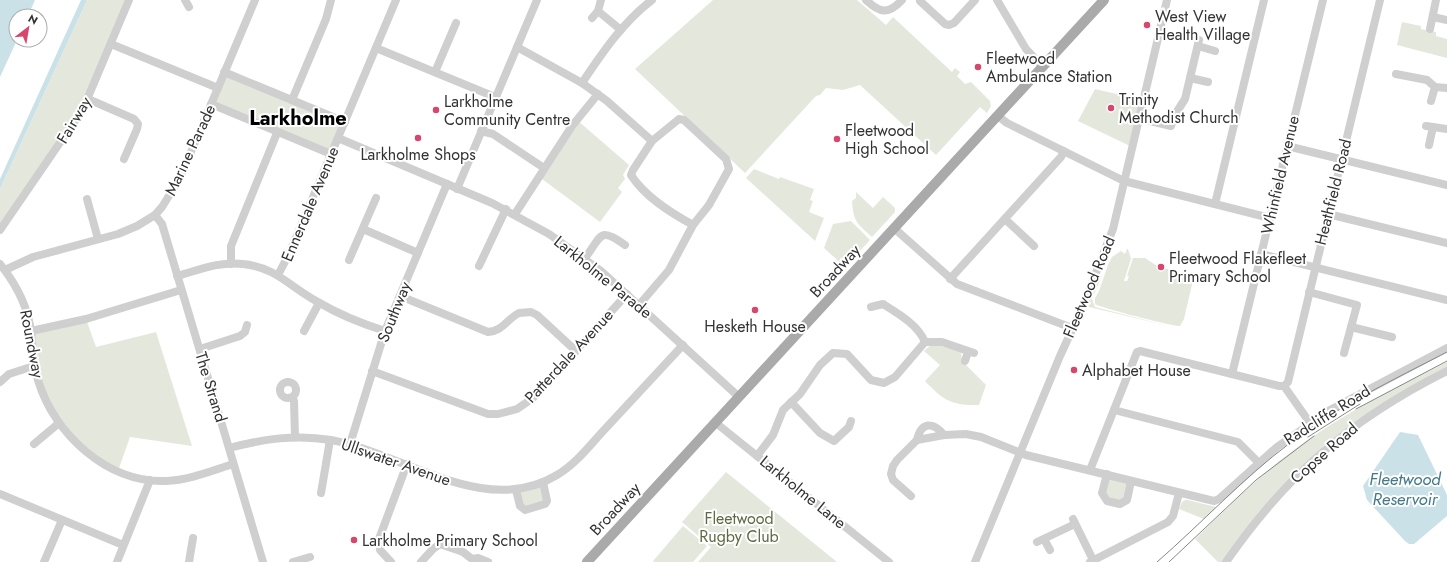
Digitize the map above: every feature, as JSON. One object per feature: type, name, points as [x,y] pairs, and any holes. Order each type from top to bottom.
[{"type":"main road","name":"Broadway","points":[[587,562],[1104,0]]},
{"type":"street","name":"Fairway","points":[[0,230],[76,120],[88,99],[129,0]]},
{"type":"street","name":"Marine Parade","points":[[3,267],[33,256],[129,230],[155,215],[174,189],[255,0]]},
{"type":"street","points":[[292,100],[326,19],[331,0]]},
{"type":"street","name":"Ennerdale Avenue","points":[[278,275],[289,254],[396,0]]},
{"type":"street","points":[[457,189],[537,0]]},
{"type":"street","points":[[592,18],[598,10],[601,0]]},
{"type":"street","points":[[582,82],[604,50],[621,30],[652,0]]},
{"type":"street","points":[[866,0],[877,9],[886,11],[895,8],[902,0]]},
{"type":"street","points":[[920,1],[945,24],[949,25],[954,23],[975,0]]},
{"type":"street","points":[[997,0],[1026,49],[1043,67]]},
{"type":"street","name":"Fleetwood Road","points":[[975,562],[1072,328],[1083,306],[1113,229],[1167,0]]},
{"type":"street","points":[[1215,204],[1264,0]]},
{"type":"street","name":"Whinfield Avenue","points":[[1232,374],[1323,0]]},
{"type":"street","name":"Heathfield Road","points":[[1284,386],[1288,382],[1380,0]]},
{"type":"street","points":[[1430,29],[1436,0]]},
{"type":"street","points":[[598,10],[621,30]]},
{"type":"street","points":[[1433,17],[1447,20]]},
{"type":"street","points":[[435,72],[456,23]]},
{"type":"street","points":[[1138,118],[1171,126],[1185,99],[1198,43],[1215,51]]},
{"type":"street","points":[[111,44],[218,88]]},
{"type":"street","points":[[517,47],[582,82],[652,141]]},
{"type":"street","points":[[376,48],[495,97]]},
{"type":"street","points":[[224,72],[345,122]]},
{"type":"street","points":[[1396,74],[1427,80],[1435,87],[1447,88]]},
{"type":"street","points":[[1190,78],[1208,82]]},
{"type":"street","points":[[1431,101],[1435,87]]},
{"type":"street","points":[[514,214],[572,126],[598,94]]},
{"type":"street","points":[[88,99],[134,119],[138,124],[124,159]]},
{"type":"street","points":[[211,104],[277,133],[331,154]]},
{"type":"street","points":[[998,116],[1007,123],[1124,181],[1270,218]]},
{"type":"street","points":[[639,305],[669,270],[692,225],[709,205],[727,174],[728,165],[726,159],[684,120],[679,119],[652,141],[631,175],[636,182],[661,205],[692,225]]},
{"type":"street","points":[[1428,145],[1430,126],[1447,129]]},
{"type":"street","points":[[481,131],[493,134],[544,168]]},
{"type":"street","points":[[231,264],[231,246],[277,133]]},
{"type":"street","name":"Larkholme Parade","points":[[338,138],[506,209],[549,234],[585,258],[627,294],[739,397]]},
{"type":"street","points":[[1287,146],[1447,185]]},
{"type":"street","points":[[950,279],[1064,151]]},
{"type":"street","name":"Southway","points":[[350,444],[385,331],[447,184]]},
{"type":"street","points":[[348,260],[363,230],[376,198]]},
{"type":"street","points":[[87,199],[98,239]]},
{"type":"street","points":[[479,266],[506,209]]},
{"type":"street","points":[[1328,214],[1447,243]]},
{"type":"street","name":"The Strand","points":[[155,215],[162,224],[263,562]]},
{"type":"street","points":[[1005,219],[1034,246]]},
{"type":"street","points":[[894,229],[957,284],[1072,328]]},
{"type":"street","points":[[363,230],[418,253]]},
{"type":"street","points":[[585,258],[606,233],[611,234],[625,245]]},
{"type":"street","points":[[1262,254],[1447,300]]},
{"type":"street","points":[[178,276],[204,268],[231,264],[255,266],[278,275],[319,303],[385,331]]},
{"type":"street","name":"Roundway","points":[[3,267],[23,300],[31,331],[34,366],[43,394],[59,424],[75,442],[105,465],[127,474],[150,480],[163,481],[184,479],[234,464]]},
{"type":"street","points":[[31,331],[86,318],[181,290]]},
{"type":"street","points":[[1309,292],[1356,305],[1344,353]]},
{"type":"street","name":"Patterdale Avenue","points":[[372,371],[474,410],[498,414],[517,410],[525,405],[627,294]]},
{"type":"street","points":[[400,296],[488,332],[495,331],[503,327],[519,312],[531,312],[537,315],[576,351]]},
{"type":"street","points":[[871,306],[883,301],[916,326],[925,342]]},
{"type":"street","points":[[304,331],[319,303]]},
{"type":"street","points":[[200,349],[233,340],[245,332],[247,325]]},
{"type":"street","points":[[1351,327],[1392,337]]},
{"type":"street","points":[[757,456],[772,435],[783,410],[806,387],[820,366],[833,353],[847,354],[871,380],[884,383],[895,377],[925,342],[942,342],[971,352],[965,362]]},
{"type":"street","name":"Ullswater Avenue","points":[[230,448],[267,439],[295,437],[330,440],[350,444],[467,486],[499,491],[516,490],[557,476],[577,460],[683,345]]},
{"type":"street","name":"Radcliffe Road","points":[[1179,493],[1210,501],[1219,499],[1258,462],[1310,423],[1378,383],[1447,348]]},
{"type":"street","points":[[1090,470],[1137,352],[1140,351],[1278,386],[1284,386],[1310,423]]},
{"type":"street","points":[[0,382],[9,374],[34,366]]},
{"type":"street","name":"Copse Road","points":[[1226,562],[1257,519],[1306,465],[1361,421],[1393,401],[1447,371]]},
{"type":"street","points":[[292,397],[294,401],[295,437]]},
{"type":"street","points":[[791,402],[820,433],[834,441],[849,427],[851,421]]},
{"type":"street","points":[[1114,410],[1238,442],[1258,462]]},
{"type":"street","name":"Larkholme Lane","points":[[716,423],[889,562]]},
{"type":"street","points":[[34,444],[59,424]]},
{"type":"street","points":[[911,496],[893,480],[891,474],[893,466],[897,460],[917,440],[919,432],[923,427],[927,426],[939,429],[944,435],[974,434],[1020,452],[1179,493],[1173,516],[1168,522],[1092,561],[1074,522],[1041,541],[1050,550]]},
{"type":"street","points":[[322,493],[330,440]]},
{"type":"street","points":[[391,562],[380,550],[379,539],[407,464]]},
{"type":"street","points":[[1106,474],[1102,493],[1107,501],[1120,504],[1127,500],[1131,481]]},
{"type":"street","points":[[117,562],[150,480]]},
{"type":"street","points":[[516,490],[520,506],[525,510],[545,504],[547,501],[543,482]]},
{"type":"street","points":[[0,494],[123,545]]},
{"type":"street","points":[[44,562],[62,520]]},
{"type":"street","points":[[189,562],[193,538]]},
{"type":"street","points":[[421,562],[436,546],[440,544],[463,552],[472,560],[478,558],[488,562]]},
{"type":"street","points":[[292,562],[310,557]]},
{"type":"green space","points":[[87,0],[129,0],[88,99],[0,230],[0,189]]},
{"type":"green space","name":"Fleetwood High School","points":[[713,0],[857,0],[886,25],[893,17],[952,72],[955,68],[960,72],[957,76],[965,84],[971,82],[990,101],[991,106],[987,113],[980,107],[936,155],[860,85],[843,90],[826,88],[820,95],[816,96],[745,173],[635,69]]},
{"type":"green space","points":[[1402,22],[1421,26],[1421,29],[1436,32],[1436,36],[1447,39],[1447,58],[1397,45]]},
{"type":"green space","points":[[224,72],[345,122],[331,154],[211,104]]},
{"type":"green space","points":[[1095,89],[1142,100],[1132,147],[1078,121]]},
{"type":"green space","points":[[577,120],[629,165],[623,175],[625,179],[618,188],[622,192],[600,222],[538,176]]},
{"type":"green space","points":[[754,169],[779,179],[780,177],[814,189],[810,200],[813,201],[809,212],[824,218],[815,241],[746,178]]},
{"type":"green space","points":[[856,192],[873,208],[883,197],[895,208],[895,212],[872,237],[855,218],[852,201],[856,198]]},
{"type":"green space","points":[[851,221],[870,240],[845,267],[824,248],[833,224]]},
{"type":"green space","points":[[1127,249],[1131,259],[1124,281],[1127,281],[1129,276],[1127,276],[1133,258],[1145,258],[1157,266],[1194,276],[1184,319],[1180,326],[1109,309],[1095,304],[1095,298],[1112,257],[1121,251],[1125,254]]},
{"type":"green space","points":[[1099,275],[1102,276],[1092,299],[1095,307],[1169,326],[1085,306]]},
{"type":"green space","points":[[86,319],[96,347],[156,332],[192,446],[130,437],[118,471],[85,451],[43,394],[31,331]]},
{"type":"green space","points":[[931,345],[941,346],[961,352],[962,361],[986,385],[979,405],[955,403],[937,393],[925,381],[940,365],[924,351]]},
{"type":"green space","points":[[1447,362],[1447,367],[1388,400],[1356,421],[1323,446],[1226,562],[1218,562],[1195,539],[1237,499],[1296,448],[1328,426],[1361,407]]},
{"type":"green space","name":"Fleetwood Rugby Club","points":[[726,472],[837,562],[698,562],[711,547],[682,522]]},
{"type":"green space","points":[[1107,474],[1131,481],[1127,500],[1120,504],[1102,493]]},
{"type":"green space","points":[[543,482],[547,501],[525,510],[516,490]]},
{"type":"green space","points":[[1185,500],[1216,507],[1204,519],[1179,509],[1182,502]]},
{"type":"green space","points":[[683,526],[707,546],[693,562],[654,562],[653,561]]},
{"type":"water","points":[[0,0],[35,0],[32,8],[8,8],[8,48],[13,48],[0,77]]},
{"type":"water","points":[[81,0],[87,0],[0,189],[0,179]]},
{"type":"water","name":"Fleetwood Reservoir","points":[[1400,432],[1418,435],[1447,495],[1447,516],[1414,544],[1409,544],[1405,541],[1367,500],[1363,486]]},
{"type":"tram line","points":[[1157,562],[1255,471],[1290,443],[1347,405],[1447,352]]},
{"type":"tram line","points":[[1356,409],[1447,361]]},
{"type":"tram line","points":[[1308,437],[1360,404]]},
{"type":"tram line","points":[[1169,562],[1256,480],[1314,436]]},
{"type":"place","name":"West View Health Village","points":[[1147,25]]},
{"type":"place","name":"Fleetwood Ambulance Station","points":[[978,67]]},
{"type":"place","name":"Trinity Methodist Church","points":[[1111,108]]},
{"type":"place","name":"Larkholme Community Centre","points":[[436,110]]},
{"type":"place","name":"Larkholme Shops","points":[[418,138]]},
{"type":"place","name":"Fleetwood High School","points":[[837,139]]},
{"type":"place","name":"Fleetwood Flakefleet Primary School","points":[[1161,267]]},
{"type":"place","name":"Hesketh House","points":[[755,310]]},
{"type":"place","name":"Alphabet House","points":[[1074,370]]},
{"type":"place","name":"Larkholme Primary School","points":[[354,540]]},
{"type":"district","name":"Larkholme","points":[[298,118]]}]
